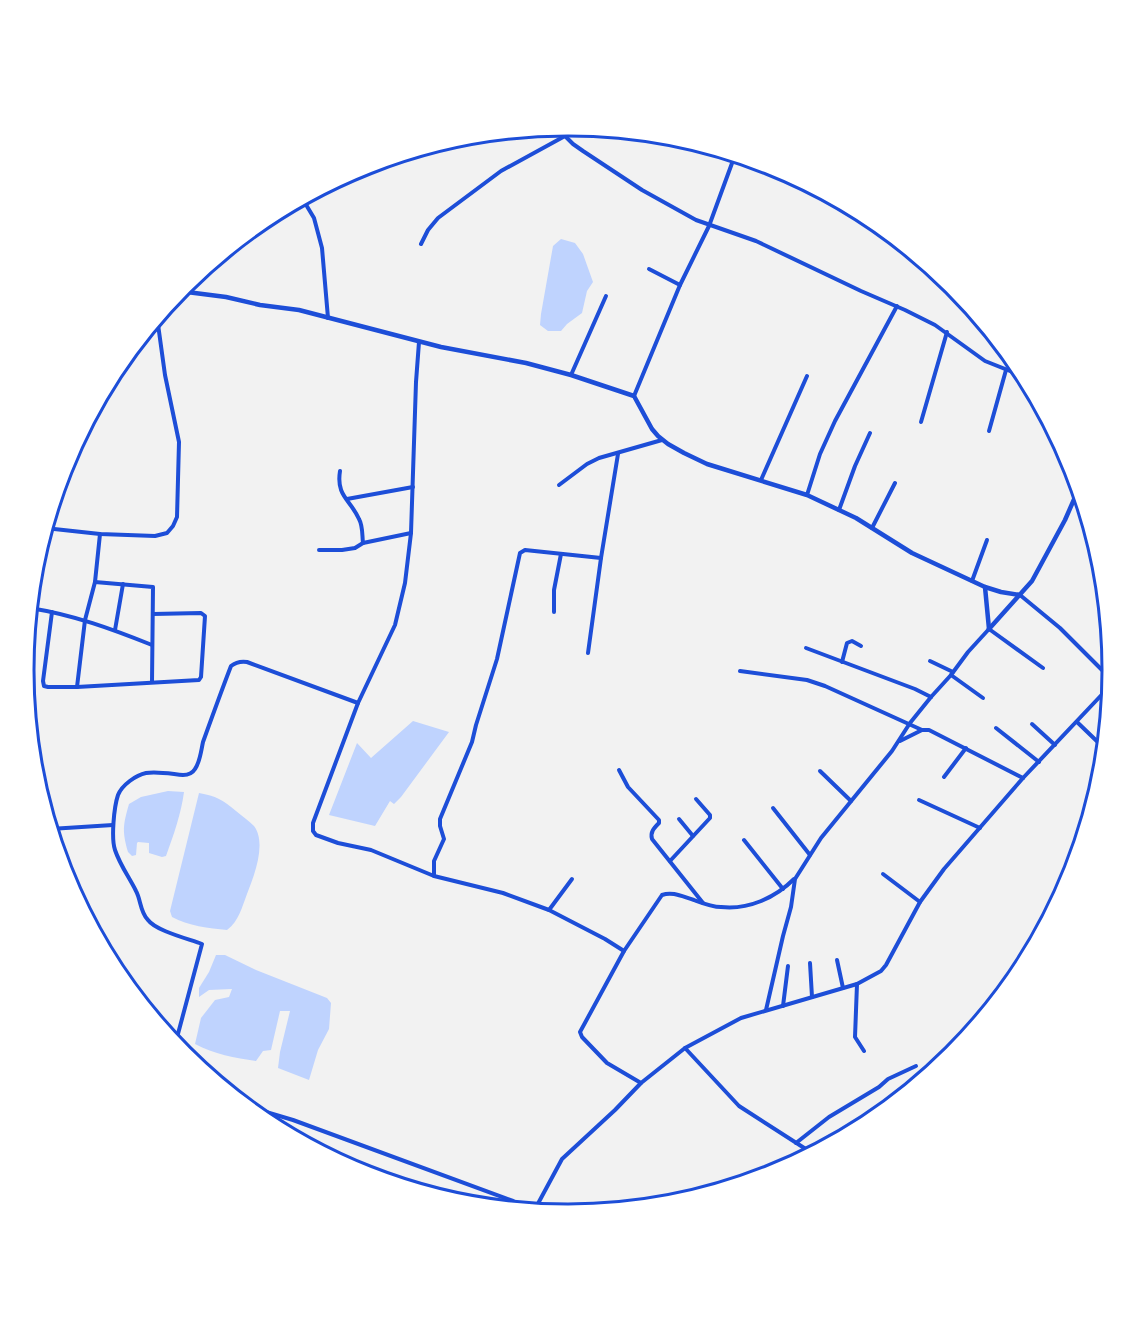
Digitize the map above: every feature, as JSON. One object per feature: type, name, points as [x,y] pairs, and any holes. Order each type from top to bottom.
[{"type":"street","points":[[565,136],[573,144],[642,190],[696,220],[756,241],[897,306],[935,325],[985,361],[1010,372]]},
{"type":"street","points":[[421,244],[438,218],[501,171],[565,136]]},
{"type":"street","points":[[634,396],[680,285],[709,225],[732,163]]},
{"type":"street","points":[[306,205],[314,218],[322,248],[328,318]]},
{"type":"street","points":[[649,269],[680,285]]},
{"type":"street","points":[[191,293],[299,310],[419,342],[526,363],[634,396],[652,429],[662,440],[684,453],[707,464],[807,495],[856,518],[912,553],[985,587],[1020,595],[1060,628],[1102,670]]},
{"type":"street","points":[[571,375],[606,296]]},
{"type":"street","points":[[807,495],[820,454],[835,421],[897,306]]},
{"type":"street","points":[[54,530],[155,536],[167,533],[173,526],[177,517],[179,442],[158,329]]},
{"type":"street","points":[[921,422],[946,332]]},
{"type":"street","points":[[419,342],[411,533],[405,583],[395,625],[358,703],[313,823],[313,831],[316,835],[338,843],[371,850],[434,876],[503,893],[549,910],[624,951]]},
{"type":"street","points":[[989,431],[1006,370]]},
{"type":"street","points":[[761,480],[807,376]]},
{"type":"street","points":[[838,510],[870,433]]},
{"type":"street","points":[[559,485],[599,458],[662,440]]},
{"type":"street","points":[[588,652],[618,454]]},
{"type":"street","points":[[340,471],[340,490],[358,516],[363,543]]},
{"type":"street","points":[[872,528],[895,483]]},
{"type":"street","points":[[347,499],[413,487]]},
{"type":"street","points":[[641,1083],[607,1063],[580,1034],[624,951],[662,895],[672,893],[720,908],[737,907],[751,905],[773,896],[795,879],[821,838],[899,741],[910,723],[968,652],[1032,581],[1074,501]]},
{"type":"street","points":[[319,550],[355,548],[363,543],[411,533]]},
{"type":"street","points":[[76,687],[85,620],[95,582],[100,534]]},
{"type":"street","points":[[972,581],[987,540]]},
{"type":"street","points":[[434,876],[434,861],[444,839],[440,819],[472,742],[497,659],[520,553],[525,550],[601,558]]},
{"type":"street","points":[[554,612],[554,590],[561,554]]},
{"type":"street","points":[[95,582],[153,587],[152,682]]},
{"type":"street","points":[[115,630],[123,584]]},
{"type":"street","points":[[985,587],[989,629],[1042,668]]},
{"type":"street","points":[[38,609],[85,620],[152,645]]},
{"type":"street","points":[[52,612],[44,686],[76,687],[200,680],[205,616],[201,613],[153,614]]},
{"type":"street","points":[[842,662],[847,643],[852,641],[861,646]]},
{"type":"street","points":[[806,648],[931,697]]},
{"type":"street","points":[[930,661],[952,673],[983,698]]},
{"type":"street","points":[[178,1034],[202,944],[148,922],[137,893],[119,862],[114,847],[113,825],[119,794],[131,780],[144,773],[188,775],[193,772],[197,767],[215,706],[231,666],[235,663],[247,662],[358,703]]},
{"type":"street","points":[[740,671],[807,680],[922,730]]},
{"type":"street","points":[[537,1202],[562,1159],[641,1083],[685,1048],[741,1018],[857,984],[881,971],[920,902],[944,869],[1023,778],[1100,696]]},
{"type":"street","points":[[1077,722],[1097,741]]},
{"type":"street","points":[[1032,724],[1055,745]]},
{"type":"street","points":[[996,728],[1039,762]]},
{"type":"street","points":[[899,741],[922,730],[929,730],[1023,778]]},
{"type":"street","points":[[944,777],[966,748]]},
{"type":"street","points":[[619,770],[628,787],[659,820],[652,830],[652,839],[704,903]]},
{"type":"street","points":[[820,771],[850,801]]},
{"type":"street","points":[[670,861],[710,818],[696,799]]},
{"type":"street","points":[[919,800],[980,828]]},
{"type":"street","points":[[773,808],[810,855]]},
{"type":"street","points":[[679,819],[693,836]]},
{"type":"street","points":[[59,828],[113,825]]},
{"type":"street","points":[[744,840],[783,889]]},
{"type":"street","points":[[883,874],[920,902]]},
{"type":"street","points":[[549,910],[572,879]]},
{"type":"street","points":[[766,1011],[791,907],[795,879]]},
{"type":"street","points":[[837,960],[843,988]]},
{"type":"street","points":[[810,963],[812,997]]},
{"type":"street","points":[[783,1006],[788,966]]},
{"type":"street","points":[[857,984],[855,1037],[864,1051]]},
{"type":"street","points":[[685,1048],[739,1106],[804,1148]]},
{"type":"street","points":[[796,1143],[829,1117],[879,1087],[888,1079],[916,1066]]},
{"type":"street","points":[[271,1114],[511,1200]]},
{"type":"water","points":[[561,239],[575,243],[583,254],[593,282],[587,291],[582,313],[561,331],[548,331],[540,325],[541,314],[553,246]]},
{"type":"water","points":[[413,721],[449,732],[401,797],[394,804],[390,801],[375,826],[329,815],[357,743],[371,758]]},
{"type":"water","points":[[168,791],[184,792],[166,856],[149,853],[149,843],[138,842],[136,855],[132,856],[128,852],[124,833],[129,804],[141,797]]},
{"type":"water","points":[[199,793],[215,797],[227,804],[252,824],[258,833],[258,860],[253,878],[240,914],[227,930],[185,923],[172,917],[170,911]]},
{"type":"water","points":[[216,955],[225,955],[327,998],[331,1003],[329,1029],[318,1050],[309,1080],[278,1068],[290,1011],[280,1011],[271,1050],[263,1051],[256,1061],[225,1055],[195,1044],[201,1018],[215,1000],[229,997],[232,989],[209,990],[199,997],[199,988]]}]
